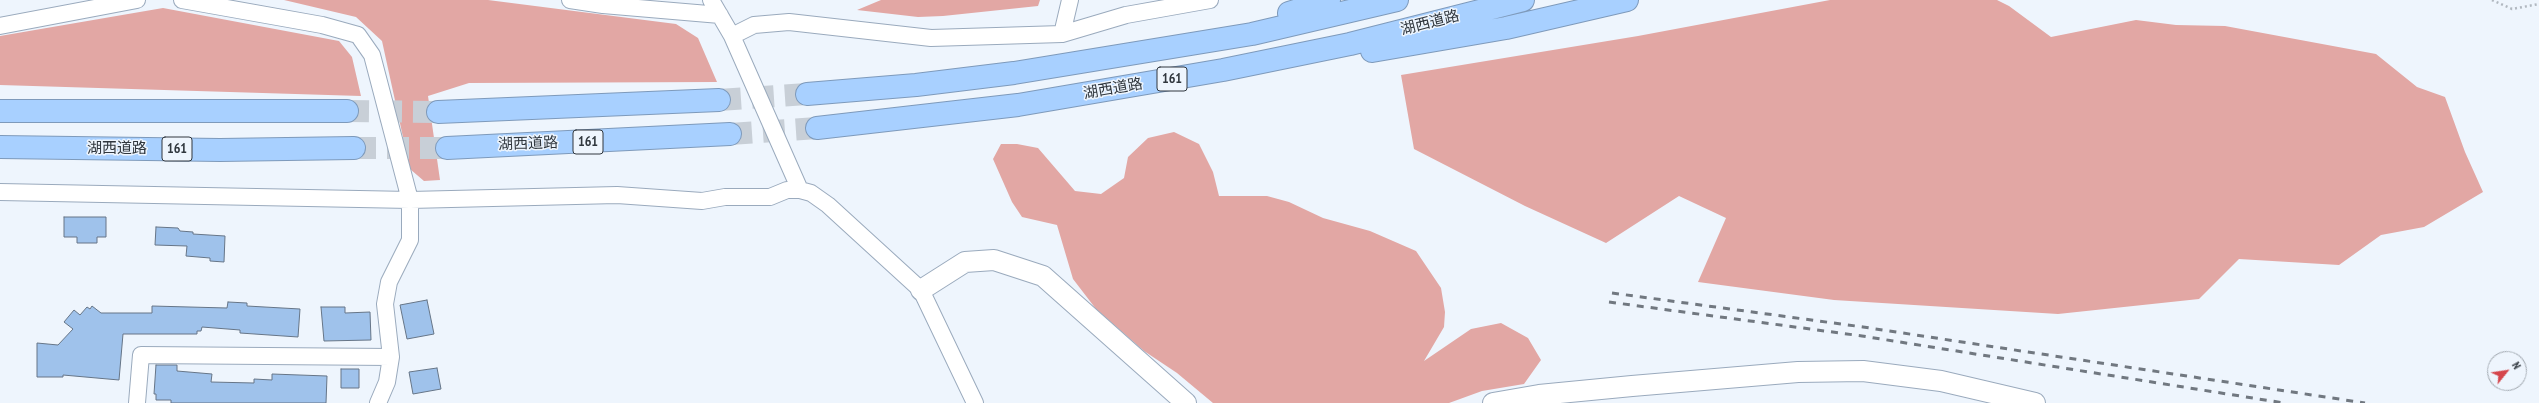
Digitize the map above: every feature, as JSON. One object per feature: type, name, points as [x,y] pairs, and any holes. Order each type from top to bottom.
[{"type":"highway","points":[[1153,51],[1270,19],[1329,0]]},
{"type":"highway","name":"湖西道路","points":[[807,94],[916,85],[1014,73],[1153,51],[1252,34],[1397,0]]},
{"type":"highway","name":"湖西道路","points":[[817,128],[1018,105],[1222,70],[1350,44],[1523,0]]},
{"type":"highway","points":[[1222,70],[1306,61],[1406,46],[1506,28],[1628,0]]},
{"type":"highway","points":[[438,112],[719,100]]},
{"type":"highway","points":[[0,111],[347,112]]},
{"type":"highway","name":"湖西道路","points":[[447,148],[730,134]]},
{"type":"highway","name":"湖西道路","points":[[0,147],[220,150],[354,148]]},
{"type":"street","points":[[0,26],[137,0]]},
{"type":"street","points":[[182,0],[322,25],[358,35],[372,55],[410,200],[410,240],[389,282],[385,304],[391,357],[387,382],[378,403]]},
{"type":"street","points":[[570,0],[603,5],[720,15]]},
{"type":"street","points":[[711,0],[732,36],[800,190]]},
{"type":"street","points":[[1062,34],[1070,0]]},
{"type":"street","points":[[732,36],[754,26],[789,22],[931,38],[1062,34],[1126,15],[1210,0]]},
{"type":"street","points":[[0,192],[410,200],[617,195],[702,201],[724,197],[770,197],[787,190],[800,190],[811,193],[828,205],[921,290],[975,403]]},
{"type":"street","points":[[921,290],[965,262],[994,260],[1043,276],[1186,403]]},
{"type":"street","points":[[137,403],[141,355],[391,357]]},
{"type":"street","points":[[1493,403],[1539,395],[1632,386],[1798,372],[1863,371],[1941,381],[2035,403]]},
{"type":"path","points":[[2492,0],[2512,9],[2539,4]]},
{"type":"shaded area","points":[[284,0],[488,0],[676,24],[698,38],[717,82],[469,83],[428,96],[440,180],[424,181],[410,169],[382,41],[356,17]]},
{"type":"shaded area","points":[[881,0],[1040,0],[1038,6],[943,16],[918,17],[857,10]]},
{"type":"shaded area","points":[[1830,0],[1997,0],[2009,6],[2051,37],[2136,20],[2176,25],[2225,26],[2376,54],[2417,87],[2445,97],[2465,152],[2483,192],[2424,227],[2381,235],[2339,265],[2239,259],[2199,299],[2058,314],[1834,300],[1698,282],[1726,218],[1679,196],[1606,243],[1525,206],[1414,149],[1401,75],[1638,36]]},
{"type":"shaded area","points":[[163,8],[339,41],[352,57],[361,96],[0,85],[0,36]]},
{"type":"shaded area","points":[[1174,132],[1199,144],[1213,172],[1219,196],[1267,196],[1289,202],[1323,218],[1370,231],[1416,251],[1441,288],[1445,312],[1444,327],[1424,361],[1471,329],[1501,323],[1528,338],[1541,360],[1524,384],[1482,391],[1449,403],[1213,403],[1177,373],[1144,351],[1096,309],[1073,279],[1057,225],[1022,217],[1012,202],[993,159],[1001,144],[1017,144],[1038,148],[1075,191],[1101,194],[1124,178],[1128,157],[1148,138]]},
{"type":"building","points":[[64,217],[106,217],[106,237],[97,237],[97,243],[77,243],[77,237],[64,237]]},
{"type":"building","points":[[156,227],[178,228],[180,231],[193,232],[193,234],[225,236],[224,262],[210,261],[210,258],[186,256],[187,246],[155,245]]},
{"type":"building","points":[[427,300],[434,334],[407,339],[400,305]]},
{"type":"building","points":[[228,302],[247,303],[247,306],[300,309],[298,337],[240,333],[240,330],[202,327],[201,331],[197,331],[197,334],[123,334],[119,380],[63,375],[63,377],[37,377],[37,343],[58,345],[73,329],[64,322],[74,310],[80,315],[87,307],[90,309],[92,306],[101,313],[152,313],[152,306],[227,308]]},
{"type":"building","points":[[321,307],[345,307],[345,313],[370,312],[371,340],[324,341]]},
{"type":"building","points":[[156,365],[177,365],[177,371],[212,374],[211,382],[254,383],[254,379],[272,380],[272,374],[327,376],[326,403],[171,403],[171,400],[156,400],[156,394],[154,394]]},
{"type":"building","points":[[437,368],[441,389],[413,394],[409,372]]},
{"type":"building","points":[[341,369],[359,369],[359,388],[341,388]]},
{"type":"tunnel","points":[[719,100],[807,94]]},
{"type":"tunnel","points":[[347,111],[438,112]]},
{"type":"tunnel","points":[[730,134],[817,128]]},
{"type":"tunnel","points":[[354,148],[447,148]]},
{"type":"railway","points":[[1612,293],[1863,327],[2365,403]]},
{"type":"railway","points":[[1609,302],[1862,336],[2284,403]]}]
